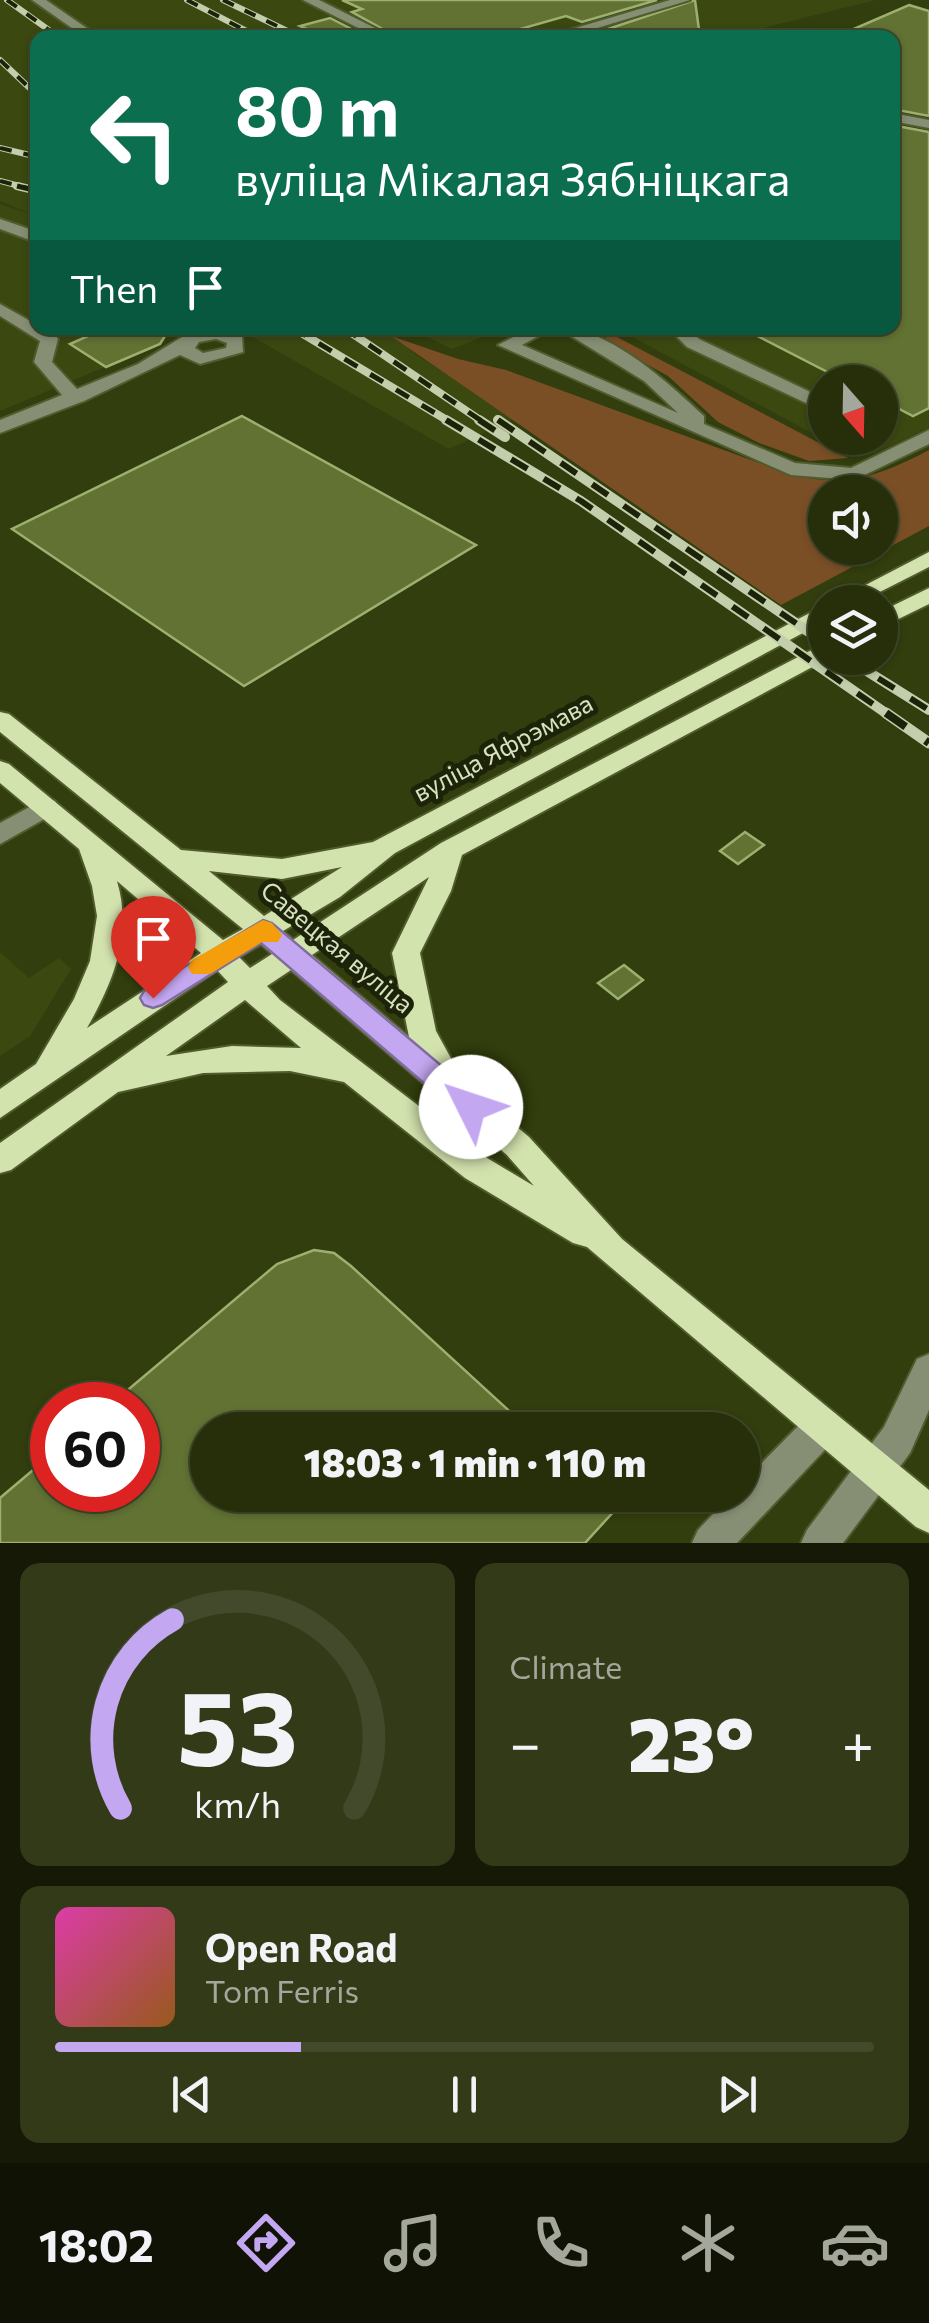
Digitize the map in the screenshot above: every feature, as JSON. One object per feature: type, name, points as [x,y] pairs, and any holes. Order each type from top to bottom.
[{"type":"main road","points":[[877,585],[929,558]]},
{"type":"main road","points":[[898,611],[929,595]]},
{"type":"main road","name":"вуліца Яфрэмава","points":[[0,1105],[220,955],[330,890],[386,846],[808,621]]},
{"type":"main road","points":[[0,1160],[248,984],[450,850],[808,659]]},
{"type":"main road","points":[[676,690],[690,690],[704,697],[708,706],[705,713]]},
{"type":"main road","name":"Савецкая вуліца","points":[[0,720],[263,930],[518,1146],[610,1249],[929,1514]]},
{"type":"main road","name":"Савецкая вуліца","points":[[0,770],[89,841],[220,955],[270,1008],[352,1073],[476,1168],[610,1249]]},
{"type":"main road","points":[[44,1073],[88,1004],[102,969],[110,932],[107,893],[89,841]]},
{"type":"main road","points":[[174,858],[282,869],[360,856],[386,846]]},
{"type":"main road","points":[[450,850],[438,891],[406,953],[422,1033],[440,1066],[471,1107]]},
{"type":"main road","points":[[103,1087],[172,1067],[242,1059],[278,1059],[352,1073]]},
{"type":"street","points":[[38,0],[83,30]]},
{"type":"street","points":[[309,0],[373,30]]},
{"type":"street","points":[[577,30],[684,0]]},
{"type":"street","points":[[900,118],[929,124]]},
{"type":"street","points":[[0,224],[30,235]]},
{"type":"street","points":[[0,309],[30,327]]},
{"type":"street","points":[[42,335],[49,339],[43,362],[61,386],[77,397]]},
{"type":"street","points":[[0,427],[144,368],[196,335]]},
{"type":"street","points":[[197,335],[185,350],[200,359]]},
{"type":"street","points":[[144,368],[225,357],[238,346],[232,337],[209,335]]},
{"type":"street","points":[[528,335],[507,344],[790,468],[854,474],[929,436]]},
{"type":"street","points":[[579,335],[651,377],[712,433]]},
{"type":"street","points":[[685,335],[808,398]]},
{"type":"street","points":[[0,835],[46,806]]},
{"type":"street","points":[[820,1543],[896,1440],[929,1372]]},
{"type":"street","points":[[712,1542],[823,1426]]},
{"type":"shaded area","points":[[0,0],[876,0],[754,30],[30,30],[30,214],[0,201]]},
{"type":"shaded area","points":[[929,152],[929,427],[898,442],[898,365],[808,365],[808,431],[628,335],[900,335],[900,290]]},
{"type":"shaded area","points":[[0,204],[30,214],[30,335],[166,335],[160,344],[0,411]]},
{"type":"shaded area","points":[[249,335],[395,335],[415,354],[516,418],[449,449]]},
{"type":"shaded area","points":[[423,335],[487,335],[452,349]]},
{"type":"shaded area","points":[[613,335],[808,437],[808,455],[848,458],[809,461],[759,443],[718,422],[668,376],[601,339]]},
{"type":"shaded area","points":[[391,336],[458,359],[506,370],[808,478],[808,565],[856,565],[818,585],[808,585],[808,591],[781,605]]},
{"type":"shaded area","points":[[929,450],[929,526],[898,543],[898,475],[871,475]]},
{"type":"shaded area","points":[[0,952],[29,978],[59,958],[71,969],[30,1036],[0,1056]]},
{"type":"building","points":[[342,0],[657,0],[582,22],[566,16],[517,30],[385,30],[352,12],[362,9]]},
{"type":"building","points":[[695,0],[699,30],[605,30]]},
{"type":"building","points":[[909,5],[929,11],[929,116],[900,111],[900,30],[851,30]]},
{"type":"building","points":[[330,18],[353,30],[309,30],[300,26]]},
{"type":"building","points":[[900,127],[929,132],[929,408],[913,416],[898,408],[898,365],[814,365],[756,335],[900,335]]},
{"type":"building","points":[[90,335],[166,335],[160,344],[106,367],[70,344]]},
{"type":"building","points":[[242,416],[476,545],[244,686],[12,529]]},
{"type":"building","points":[[745,832],[764,845],[738,864],[720,851]]},
{"type":"building","points":[[624,965],[643,980],[618,999],[598,983]]},
{"type":"building","points":[[314,1250],[334,1253],[510,1412],[190,1412],[190,1512],[613,1512],[585,1543],[0,1543],[0,1498],[30,1473],[30,1512],[160,1512],[160,1382],[137,1382],[277,1264]]},
{"type":"railway","points":[[7,0],[49,30]]},
{"type":"railway","points":[[187,0],[245,30]]},
{"type":"railway","points":[[223,0],[285,30]]},
{"type":"railway","points":[[0,60],[30,88]]},
{"type":"railway","points":[[0,148],[30,155]]},
{"type":"railway","points":[[0,181],[27,188]]},
{"type":"railway","points":[[17,186],[30,189]]},
{"type":"railway","points":[[305,335],[450,422]]},
{"type":"railway","points":[[354,335],[483,422]]},
{"type":"railway","points":[[446,420],[581,501],[890,716]]},
{"type":"railway","points":[[479,420],[505,437]]},
{"type":"railway","points":[[501,422],[498,420],[808,631]]},
{"type":"railway","points":[[873,675],[929,710]]},
{"type":"railway","points":[[886,713],[929,743]]},
{"type":"slow traffic","points":[[201,967],[263,930],[269,935]]},
{"type":"route","points":[[153,998],[263,930],[471,1107]]}]
